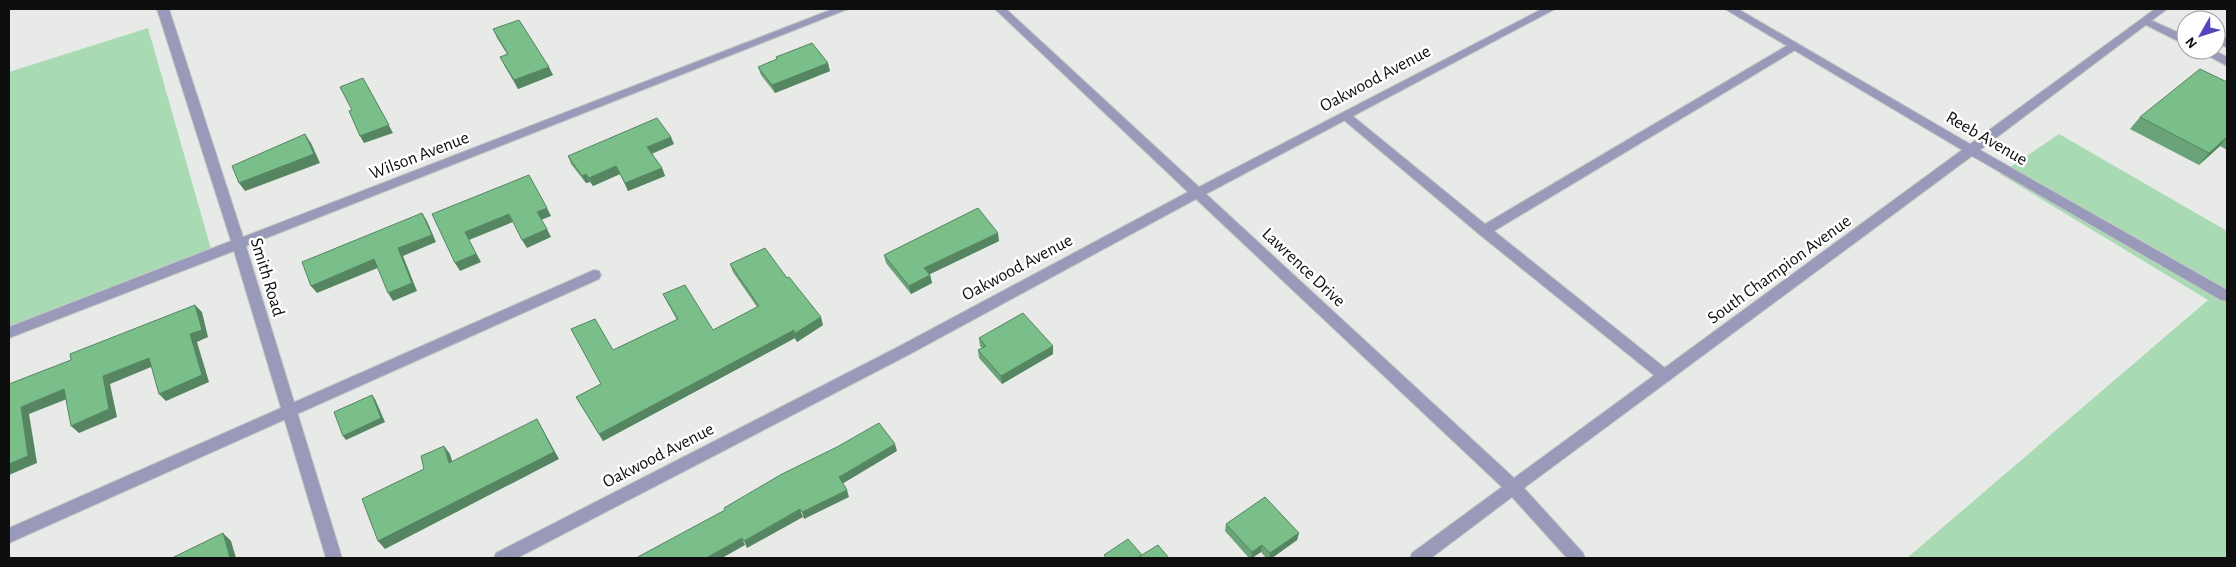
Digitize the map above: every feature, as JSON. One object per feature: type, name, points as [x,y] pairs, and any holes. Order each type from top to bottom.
[{"type":"street","name":"Smith Road","points":[[162,9],[238,243],[334,558]]},
{"type":"street","name":"Wilson Avenue","points":[[9,333],[842,9]]},
{"type":"street","name":"Lawrence Drive","points":[[1000,9],[1514,488],[1577,558]]},
{"type":"street","name":"Oakwood Avenue","points":[[502,558],[903,351],[1197,193],[1550,9]]},
{"type":"street","name":"Reeb Avenue","points":[[1730,9],[2226,296]]},
{"type":"street","name":"South Champion Avenue","points":[[1418,558],[2162,9]]},
{"type":"street","points":[[2146,21],[2176,36]]},
{"type":"street","points":[[1484,231],[1793,46]]},
{"type":"street","points":[[1345,116],[1484,231],[1665,376]]},
{"type":"street","points":[[9,536],[594,275]]},
{"type":"green space","points":[[148,28],[211,249],[9,327],[9,72]]},
{"type":"green space","points":[[2059,134],[2227,231],[2227,558],[1907,558],[2208,300],[2000,174]]},
{"type":"building","points":[[519,20],[549,67],[514,80],[500,57],[508,54],[493,29]]},
{"type":"building","points":[[812,43],[828,63],[772,85],[758,67],[777,59],[776,57]]},
{"type":"building","points":[[2200,69],[2227,82],[2227,137],[2209,153],[2140,117]]},
{"type":"building","points":[[363,78],[389,125],[360,136],[349,111],[352,110],[340,87]]},
{"type":"building","points":[[657,118],[671,137],[647,147],[662,168],[625,183],[616,166],[589,178],[586,174],[582,176],[568,156]]},
{"type":"building","points":[[305,134],[314,154],[239,183],[232,166]]},
{"type":"building","points":[[529,175],[547,208],[537,212],[547,229],[522,240],[509,214],[465,232],[476,254],[455,263],[432,214]]},
{"type":"building","points":[[978,208],[998,233],[924,268],[930,275],[909,286],[884,255]]},
{"type":"building","points":[[422,213],[432,235],[398,248],[412,283],[388,293],[374,259],[311,286],[302,262]]},
{"type":"building","points":[[765,248],[787,278],[789,277],[821,317],[794,334],[794,330],[599,434],[576,397],[601,384],[571,329],[595,319],[613,350],[678,319],[663,294],[685,285],[713,330],[759,306],[730,264]]},
{"type":"building","points":[[195,305],[202,330],[190,334],[202,375],[159,394],[149,358],[103,376],[109,409],[71,426],[64,389],[21,407],[28,456],[9,464],[9,384],[71,360],[70,354]]},
{"type":"building","points":[[1023,313],[1053,346],[1001,376],[978,350],[986,346],[979,338]]},
{"type":"building","points":[[372,395],[381,418],[343,436],[334,412]]},
{"type":"building","points":[[537,419],[554,452],[378,541],[362,499],[424,469],[421,456],[444,446],[449,463]]},
{"type":"building","points":[[879,423],[895,444],[839,477],[847,490],[802,512],[800,509],[744,541],[742,538],[706,558],[636,558],[725,510],[724,508],[782,474],[837,447]]},
{"type":"building","points":[[1265,497],[1299,533],[1270,553],[1262,545],[1252,552],[1226,524]]},
{"type":"building","points":[[223,533],[230,558],[172,558]]},
{"type":"building","points":[[1128,539],[1142,555],[1137,558],[1106,558],[1104,555]]},
{"type":"building","points":[[1158,545],[1169,558],[1137,558]]}]
